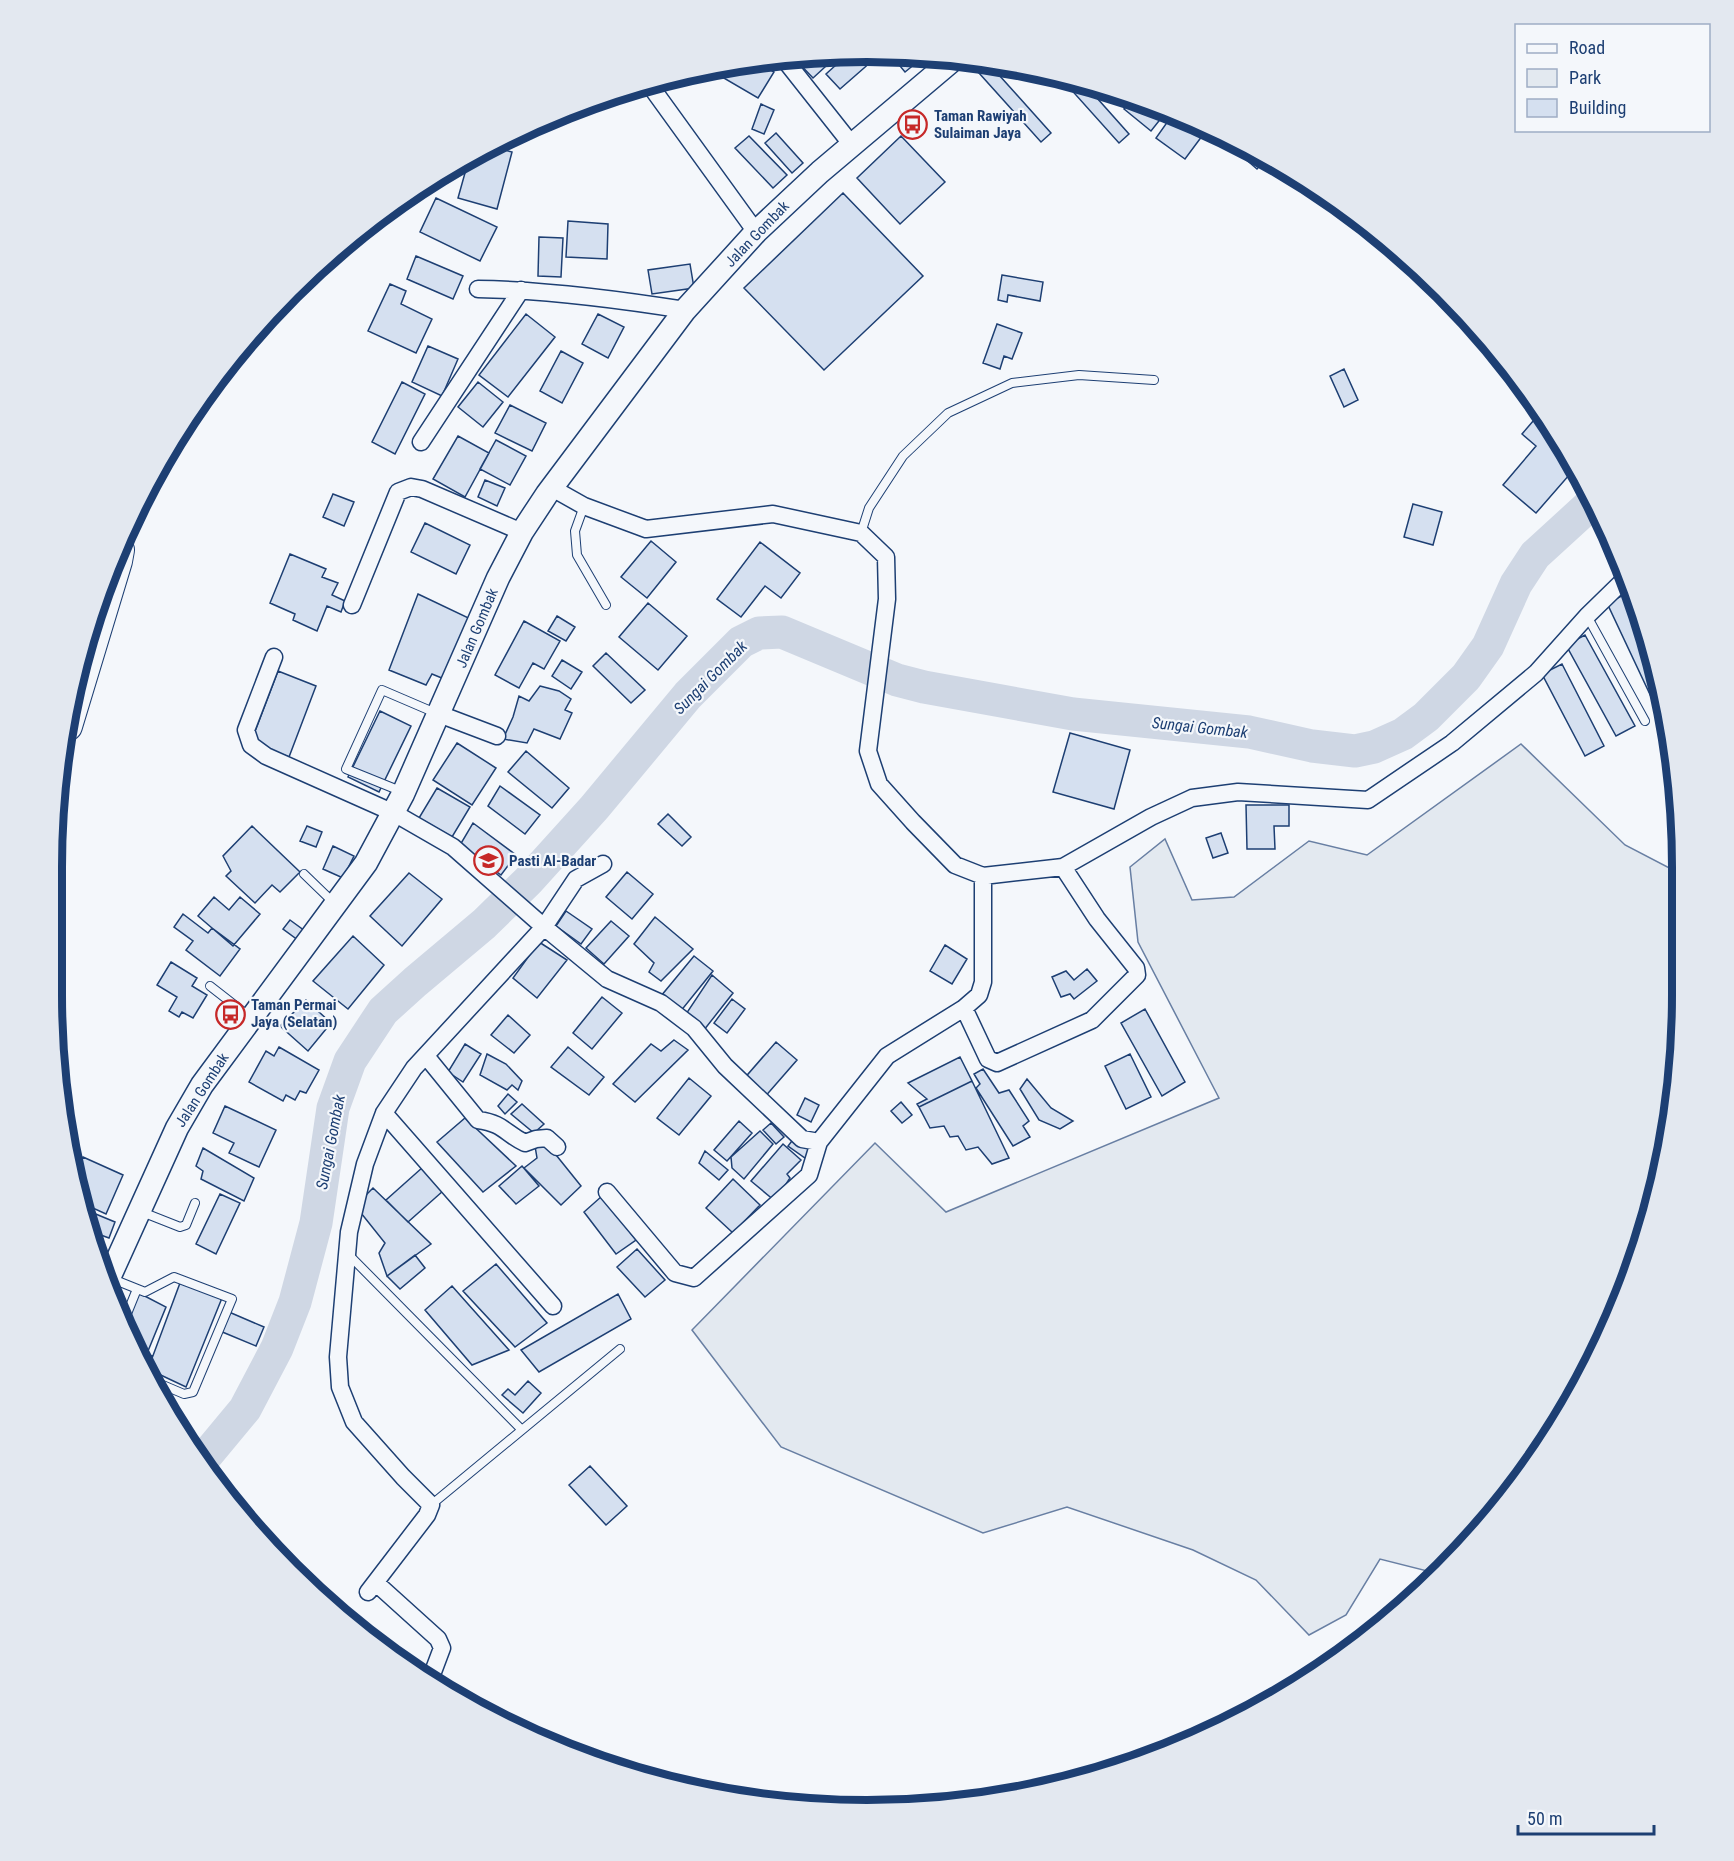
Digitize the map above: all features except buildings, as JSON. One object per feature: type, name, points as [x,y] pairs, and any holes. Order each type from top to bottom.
[{"type":"main road","name":"Jalan Gombak","points":[[112,1272],[177,1128],[202,1085],[366,863],[394,813],[498,578],[522,532],[552,488],[685,310],[756,232],[820,172],[946,66]]},
{"type":"street","points":[[789,65],[852,145]]},
{"type":"street","points":[[654,91],[756,232]]},
{"type":"street","points":[[478,289],[520,290],[608,298],[685,310]]},
{"type":"street","points":[[421,442],[520,290]]},
{"type":"street","points":[[352,605],[398,492],[411,487],[422,489],[522,532]]},
{"type":"street","points":[[552,488],[584,506],[646,529],[773,514],[861,533],[886,557],[887,599],[868,751],[879,784],[955,865],[983,876],[1063,867],[1151,817],[1192,798],[1238,792],[1368,800],[1452,742],[1536,673],[1587,616],[1620,583]]},
{"type":"street","points":[[274,657],[246,730],[251,745],[266,756],[394,813],[453,847],[607,979],[661,1003],[694,1028],[725,1066],[802,1139],[819,1142]]},
{"type":"street","points":[[436,714],[497,736]]},
{"type":"street","points":[[433,1673],[442,1648],[438,1639],[372,1588],[427,1515],[431,1505],[354,1422],[340,1388],[338,1357],[349,1232],[365,1164],[384,1113],[414,1068],[544,927],[576,879],[603,864]]},
{"type":"street","points":[[964,1008],[988,1059],[997,1063],[1092,1020],[1137,975],[1136,968],[1097,919],[1063,867]]},
{"type":"street","points":[[607,1192],[675,1273],[694,1278],[809,1175],[819,1142],[887,1056],[964,1008],[978,995],[982,982],[983,876]]},
{"type":"street","points":[[426,1056],[478,1120],[493,1122],[525,1143],[536,1138],[547,1138],[557,1147]]},
{"type":"street","points":[[384,1113],[553,1306]]},
{"type":"lane","points":[[861,533],[869,507],[903,456],[948,413],[1012,383],[1079,375],[1154,380]]},
{"type":"lane","points":[[584,506],[576,531],[577,555],[606,605]]},
{"type":"lane","points":[[1587,616],[1645,721]]},
{"type":"lane","points":[[382,690],[436,714],[398,790],[346,769],[382,690]]},
{"type":"lane","points":[[304,874],[336,904]]},
{"type":"lane","points":[[210,986],[251,1019]]},
{"type":"lane","points":[[139,1211],[180,1227],[186,1225],[195,1203]]},
{"type":"lane","points":[[347,1253],[522,1430]]},
{"type":"lane","points":[[115,1280],[145,1292],[174,1277],[232,1299],[193,1392],[184,1394],[163,1385]]},
{"type":"lane","points":[[128,1312],[137,1289]]},
{"type":"lane","points":[[431,1505],[620,1349]]},
{"type":"green space","points":[[1521,744],[1625,845],[1672,869],[1671,1047],[1666,1099],[1657,1151],[1630,1253],[1611,1302],[1565,1397],[1537,1442],[1506,1484],[1437,1564],[1429,1571],[1380,1559],[1346,1615],[1309,1635],[1256,1580],[1193,1550],[1067,1507],[983,1533],[781,1447],[692,1330],[875,1143],[946,1212],[1219,1098],[1138,942],[1130,867],[1165,839],[1192,900],[1234,897],[1309,841],[1367,855]]},
{"type":"waterway","name":"Sungai Gombak","points":[[207,1455],[245,1409],[277,1348],[295,1302],[316,1223],[333,1108],[350,1061],[383,1011],[484,924],[528,881],[594,808],[688,695],[741,642],[759,633],[782,632],[897,680],[924,687],[1073,714],[1249,732],[1312,746],[1355,751],[1374,747],[1403,734],[1426,717],[1466,677],[1488,646],[1516,584],[1535,555],[1587,507]]},
{"type":"place","name":"Taman Rawiyah Sulaiman Jaya","points":[[913,125]]},
{"type":"place","name":"Pasti Al-Badar","points":[[488,861]]},
{"type":"place","name":"Taman Permai Jaya (Selatan)","points":[[230,1014]]}]
